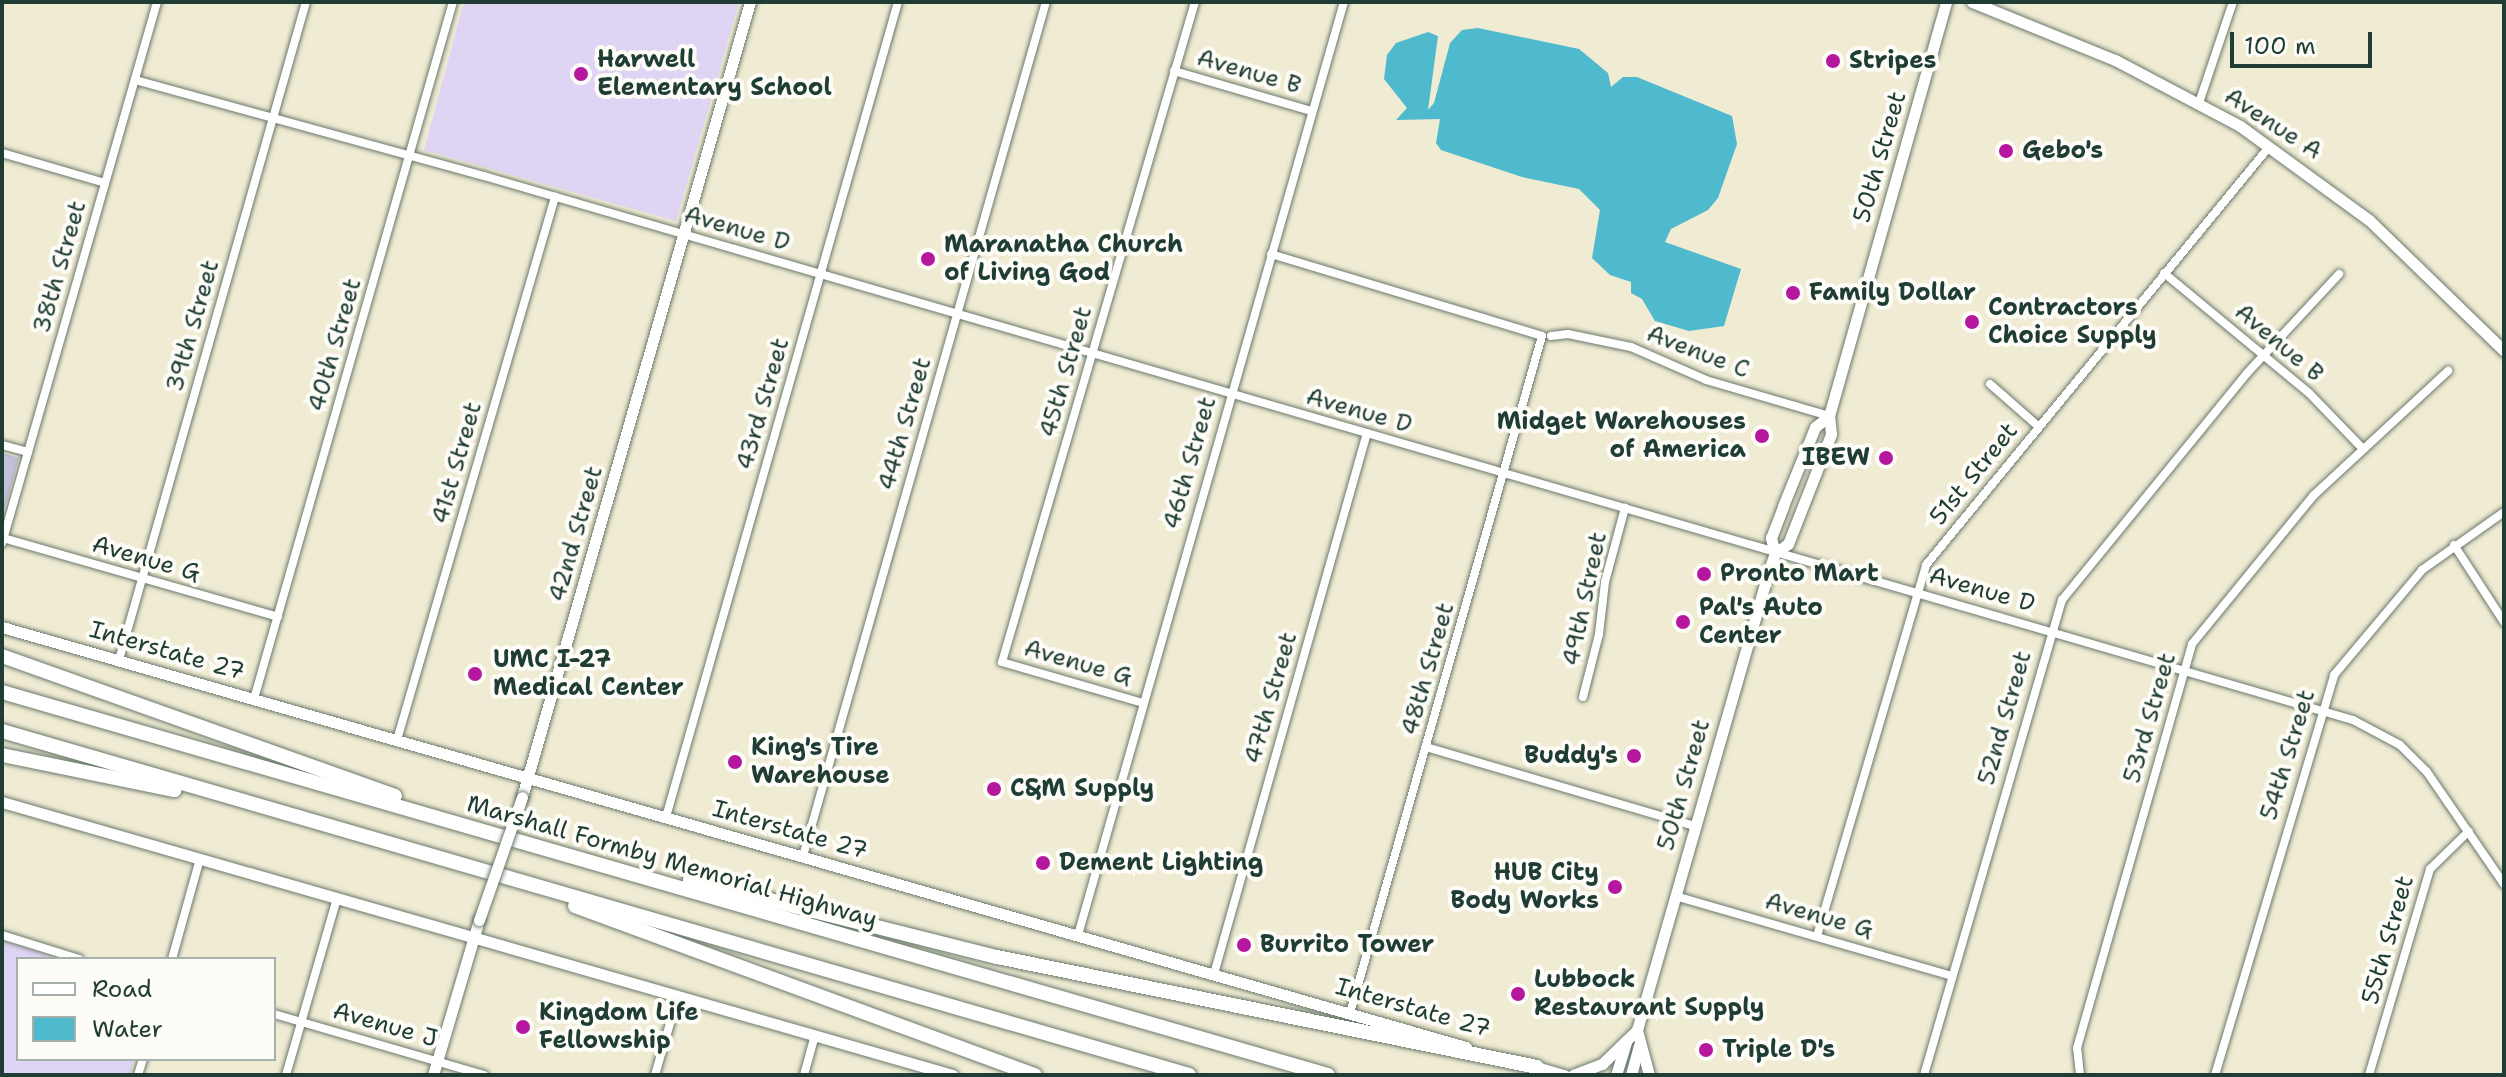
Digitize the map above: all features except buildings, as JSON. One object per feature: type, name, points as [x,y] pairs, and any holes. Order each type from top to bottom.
[{"type":"highway","points":[[2,656],[489,832]]},
{"type":"highway","name":"Marshall Formby Memorial Highway","points":[[2,692],[1328,1075]]},
{"type":"highway","points":[[2,731],[1189,1075]]},
{"type":"highway","points":[[2,755],[299,817]]},
{"type":"highway","points":[[549,849],[997,957],[1537,1067]]},
{"type":"highway","points":[[535,887],[593,915],[1035,1075]]},
{"type":"main road","name":"42nd Street","points":[[433,1075],[479,920],[528,777],[750,2]]},
{"type":"main road","name":"50th Street","points":[[1775,553],[1788,544],[1831,434],[1829,416],[1946,2]]},
{"type":"main road","name":"Avenue A","points":[[1972,2],[2080,44],[2199,103],[2269,147],[2395,243],[2504,351]]},
{"type":"main road","name":"50th Street","points":[[1616,1075],[1635,1036],[1775,553],[1771,538],[1815,427],[1829,416]]},
{"type":"main road","name":"Interstate 27","points":[[2,627],[1565,1075]]},
{"type":"main road","points":[[2,802],[952,1075]]},
{"type":"main road","name":"50th Street","points":[[1631,1075],[1635,1036]]},
{"type":"main road","points":[[1573,1075],[1602,1064],[1635,1036],[1649,1075]]},
{"type":"street","name":"38th Street","points":[[3,541],[157,2]]},
{"type":"street","name":"39th Street","points":[[119,660],[306,2]]},
{"type":"street","name":"40th Street","points":[[254,699],[453,2]]},
{"type":"street","name":"43rd Street","points":[[666,817],[898,2]]},
{"type":"street","name":"44th Street","points":[[803,856],[1046,2]]},
{"type":"street","name":"45th Street","points":[[1002,662],[1195,2]]},
{"type":"street","name":"46th Street","points":[[1078,935],[1344,2]]},
{"type":"street","points":[[2199,103],[2233,2]]},
{"type":"street","name":"Avenue B","points":[[1174,71],[1312,111]]},
{"type":"street","name":"Avenue D","points":[[135,80],[555,197],[1230,396],[2321,709],[2371,727],[2400,745],[2427,772],[2504,884]]},
{"type":"street","name":"51st Street","points":[[1817,936],[1926,565],[2269,147]]},
{"type":"street","points":[[2,153],[105,183]]},
{"type":"street","name":"41st Street","points":[[397,740],[555,197]]},
{"type":"street","name":"Avenue C","points":[[1271,254],[1547,336],[1568,334],[1631,347],[1706,380],[1829,416]]},
{"type":"street","name":"Avenue B","points":[[2164,273],[2315,398],[2363,449]]},
{"type":"street","name":"52nd Street","points":[[1924,1075],[2051,630],[2074,584],[2264,356],[2339,274]]},
{"type":"street","name":"48th Street","points":[[1350,1013],[1504,474],[1547,336]]},
{"type":"street","name":"53rd Street","points":[[2078,1073],[2077,1048],[2192,644],[2300,510],[2448,371]]},
{"type":"street","points":[[1990,384],[2038,426]]},
{"type":"street","name":"47th Street","points":[[1214,974],[1367,433]]},
{"type":"street","points":[[2,445],[28,452]]},
{"type":"street","name":"49th Street","points":[[1583,697],[1596,653],[1605,582],[1625,508]]},
{"type":"street","name":"54th Street","points":[[2215,1075],[2321,709],[2344,659],[2405,587],[2454,545],[2504,512]]},
{"type":"street","name":"Avenue G","points":[[3,541],[278,617]]},
{"type":"street","points":[[2454,545],[2504,622]]},
{"type":"street","name":"Avenue G","points":[[1002,662],[1143,703]]},
{"type":"street","points":[[1426,747],[1695,826]]},
{"type":"street","name":"55th Street","points":[[2369,1075],[2430,869],[2469,831]]},
{"type":"street","points":[[173,957],[200,859]]},
{"type":"street","name":"Avenue G","points":[[1675,896],[1952,976]]},
{"type":"street","points":[[286,1075],[337,898]]},
{"type":"street","points":[[2,935],[73,957]]},
{"type":"street","points":[[655,1075],[678,996]]},
{"type":"street","name":"Avenue J","points":[[276,1015],[484,1075]]},
{"type":"street","points":[[804,1075],[815,1035]]},
{"type":"shaded area","name":"Harwell Elementary School","points":[[464,2],[739,2],[676,221],[424,150]]},
{"type":"shaded area","points":[[2,453],[19,458],[2,517]]},
{"type":"shaded area","points":[[2,940],[52,957],[16,957],[16,1061],[134,1061],[130,1075],[2,1075]]},
{"type":"water","points":[[1478,28],[1579,49],[1608,73],[1611,87],[1623,77],[1637,77],[1732,116],[1737,144],[1718,198],[1708,210],[1671,229],[1665,242],[1741,269],[1724,326],[1689,331],[1655,321],[1642,299],[1631,293],[1631,282],[1610,275],[1592,258],[1600,210],[1579,189],[1522,177],[1441,150],[1436,143],[1440,119],[1396,120],[1407,108],[1384,79],[1387,55],[1396,43],[1428,32],[1438,36],[1428,110],[1434,103],[1450,43],[1462,30]]},
{"type":"place","name":"Stripes","points":[[1833,61]]},
{"type":"place","name":"Harwell Elementary School","points":[[581,74]]},
{"type":"place","name":"Gebo's","points":[[2006,151]]},
{"type":"place","name":"Maranatha Church of Living God","points":[[928,259]]},
{"type":"place","name":"Family Dollar","points":[[1793,293]]},
{"type":"place","name":"Contractors Choice Supply","points":[[1972,322]]},
{"type":"place","name":"Midget Warehouses of America","points":[[1762,436]]},
{"type":"place","name":"IBEW","points":[[1886,458]]},
{"type":"place","name":"Pronto Mart","points":[[1704,574]]},
{"type":"place","name":"Pal's Auto Center","points":[[1683,622]]},
{"type":"place","name":"UMC I-27 Medical Center","points":[[475,674]]},
{"type":"place","name":"Buddy's","points":[[1634,756]]},
{"type":"place","name":"King's Tire Warehouse","points":[[735,762]]},
{"type":"place","name":"C&M Supply","points":[[994,789]]},
{"type":"place","name":"Dement Lighting","points":[[1043,863]]},
{"type":"place","name":"HUB City Body Works","points":[[1615,887]]},
{"type":"place","name":"Burrito Tower","points":[[1244,945]]},
{"type":"place","name":"Lubbock Restaurant Supply","points":[[1518,994]]},
{"type":"place","name":"Kingdom Life Fellowship","points":[[523,1027]]},
{"type":"place","name":"Triple D's","points":[[1706,1050]]}]
